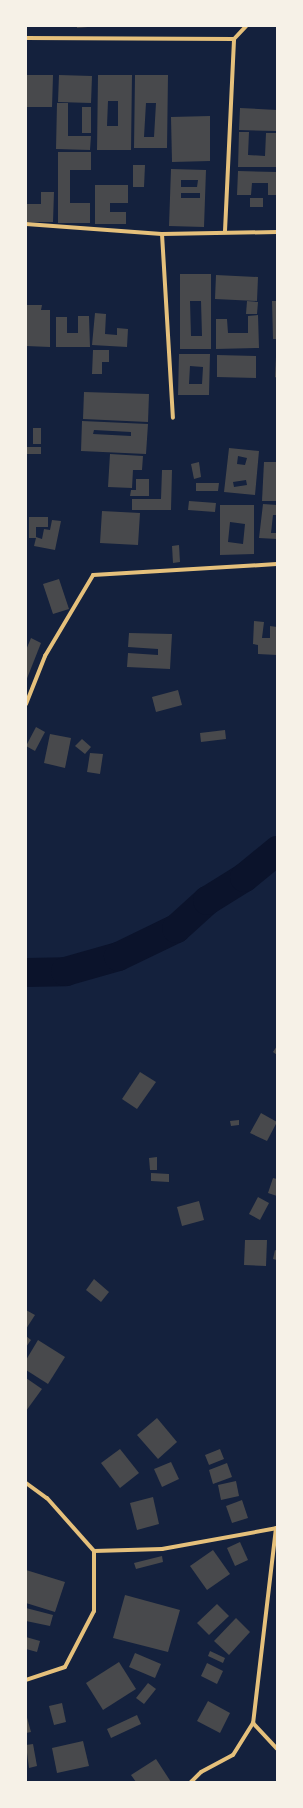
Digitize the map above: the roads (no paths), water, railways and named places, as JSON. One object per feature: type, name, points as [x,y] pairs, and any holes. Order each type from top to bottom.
[{"type":"street","points":[[225,231],[234,39],[246,26]]},
{"type":"street","points":[[26,38],[234,39]]},
{"type":"street","points":[[26,224],[162,234],[225,231],[277,232]]},
{"type":"street","points":[[162,234],[172,418]]},
{"type":"street","points":[[26,704],[45,656],[93,574],[277,564]]},
{"type":"street","points":[[26,1483],[47,1498],[94,1551],[94,1611],[69,1660],[65,1667],[26,1680]]},
{"type":"street","points":[[94,1551],[162,1549],[277,1528],[253,1723],[233,1755],[202,1772],[191,1782]]},
{"type":"street","points":[[253,1723],[277,1749]]},
{"type":"waterway","points":[[26,972],[65,971],[118,956],[176,928],[207,900],[244,877],[277,850]]}]
